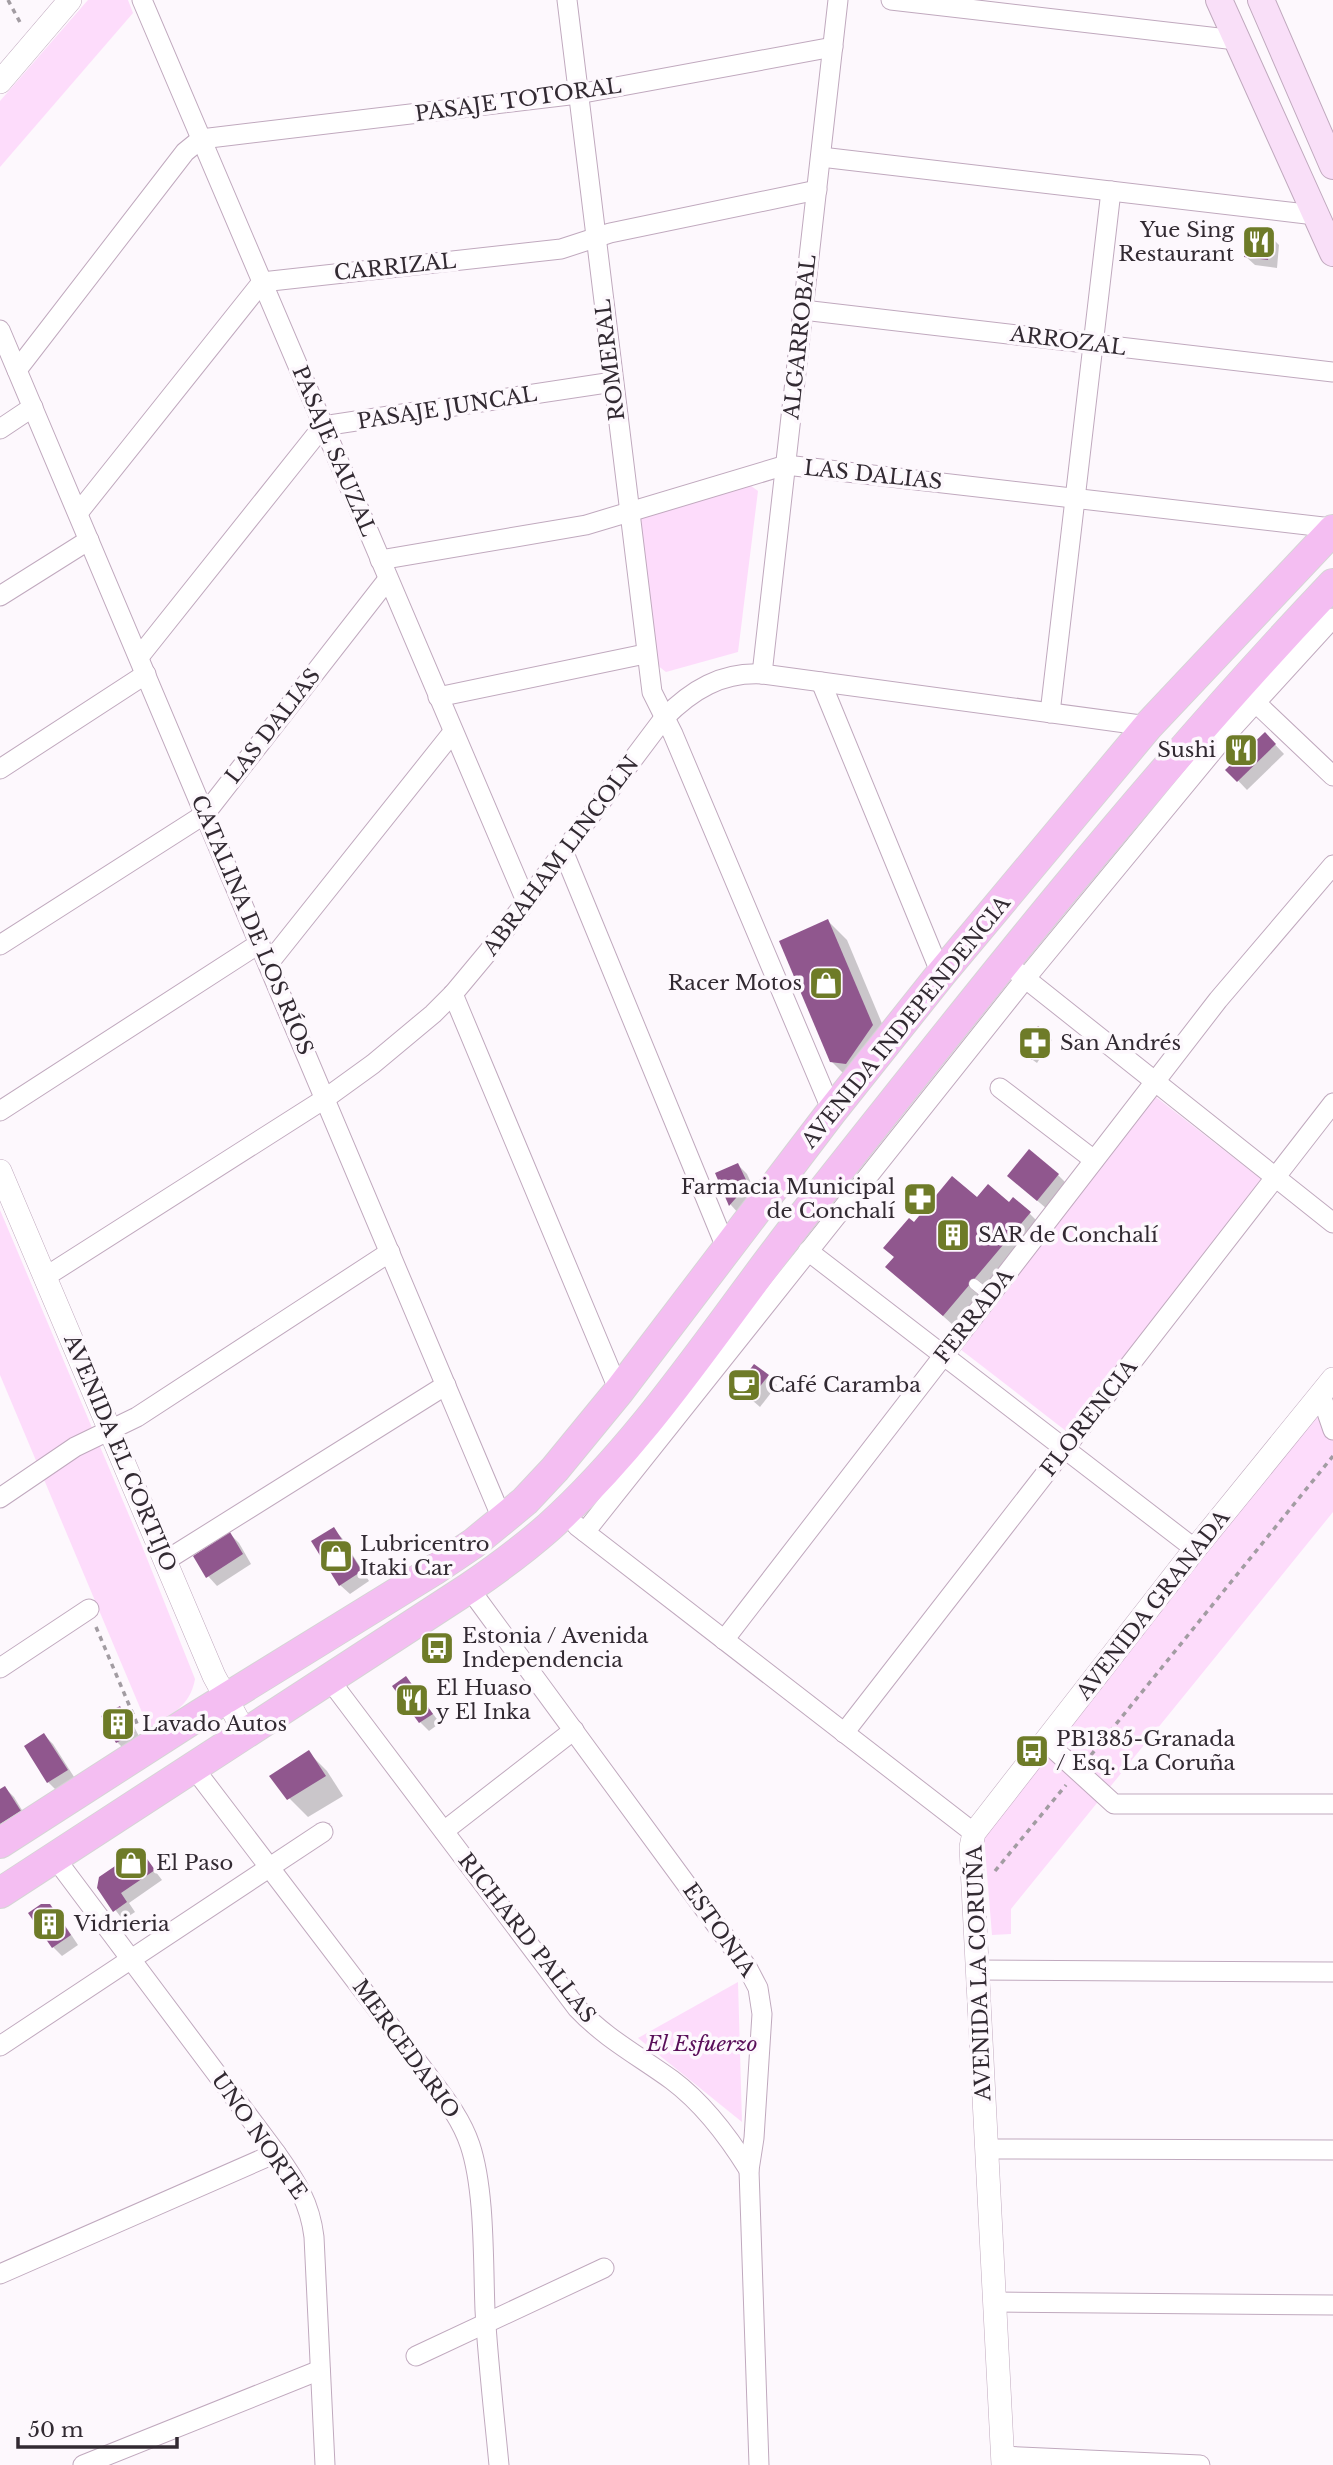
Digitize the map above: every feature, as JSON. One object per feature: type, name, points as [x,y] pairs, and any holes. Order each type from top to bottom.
[{"type":"main road","points":[[1219,0],[1333,253]]},
{"type":"main road","points":[[1261,0],[1333,166]]},
{"type":"main road","name":"AVENIDA INDEPENDENCIA","points":[[0,1843],[433,1570],[503,1521],[548,1478],[619,1391],[832,1111],[941,974],[1147,726],[1333,529]]},
{"type":"main road","name":"AVENIDA INDEPENDENCIA","points":[[0,1893],[505,1563],[573,1523],[623,1450],[783,1240],[1014,970],[1158,778],[1333,584]]},
{"type":"street","points":[[0,82],[69,0]]},
{"type":"street","name":"PASAJE SAUZAL","points":[[142,0],[526,901]]},
{"type":"street","name":"ROMERAL","points":[[567,0],[645,654],[652,692],[673,734],[832,1111]]},
{"type":"street","name":"ALGARROBAL","points":[[762,674],[838,0]]},
{"type":"street","points":[[891,0],[1236,40]]},
{"type":"street","name":"PASAJE TOTORAL","points":[[201,139],[578,94],[833,47]]},
{"type":"street","points":[[17,370],[185,152],[201,139]]},
{"type":"street","points":[[821,157],[1315,215]]},
{"type":"street","name":"CARRIZAL","points":[[262,282],[561,249],[610,233],[817,190]]},
{"type":"street","points":[[1051,713],[1111,191]]},
{"type":"street","points":[[78,513],[262,282]]},
{"type":"street","name":"ARROZAL","points":[[803,310],[1333,372]]},
{"type":"street","name":"CATALINA DE LOS RÍOS","points":[[0,330],[503,1521]]},
{"type":"street","name":"PASAJE JUNCAL","points":[[323,426],[613,382]]},
{"type":"street","points":[[0,429],[33,407]]},
{"type":"street","points":[[0,769],[142,665],[323,426]]},
{"type":"street","name":"LAS DALIAS","points":[[380,560],[586,525],[786,465],[1333,529]]},
{"type":"street","points":[[0,596],[89,540]]},
{"type":"street","name":"LAS DALIAS","points":[[0,945],[205,814],[388,579]]},
{"type":"street","name":"AVENIDA INDEPENDENCIA","points":[[573,1523],[808,1251],[1014,970],[1333,618]]},
{"type":"street","points":[[438,697],[645,654]]},
{"type":"street","name":"ABRAHAM LINCOLN","points":[[45,1277],[326,1098],[411,1033],[453,994],[564,853],[663,718],[690,694],[714,681],[736,674],[762,674],[1147,726]]},
{"type":"street","points":[[821,682],[941,974]]},
{"type":"street","points":[[1255,702],[1333,776]]},
{"type":"street","points":[[269,963],[453,732]]},
{"type":"street","points":[[564,853],[727,1250]]},
{"type":"street","name":"FERRADA","points":[[724,1640],[943,1356],[981,1290],[1094,1160],[1218,1000],[1333,865]]},
{"type":"street","points":[[0,1111],[260,943]]},
{"type":"street","points":[[1014,970],[1333,1223]]},
{"type":"street","points":[[453,994],[619,1391]]},
{"type":"street","points":[[999,1088],[1094,1160]]},
{"type":"street","name":"FLORENCIA","points":[[844,1733],[1333,1102]]},
{"type":"street","name":"AVENIDA EL CORTIJO","points":[[0,1171],[165,1561],[244,1734]]},
{"type":"street","points":[[808,1251],[1195,1549]]},
{"type":"street","points":[[0,1498],[75,1447],[137,1417],[390,1252]]},
{"type":"street","points":[[165,1561],[446,1385]]},
{"type":"street","points":[[1327,1387],[1333,1430]]},
{"type":"street","name":"AVENIDA GRANADA","points":[[974,1833],[1195,1549],[1327,1387]]},
{"type":"street","name":"AVENIDA LA CORUÑA","points":[[573,1523],[974,1833],[971,1847],[1002,2460]]},
{"type":"street","name":"ESTONIA","points":[[470,1588],[747,1967],[758,1988],[762,2014],[754,2138],[749,2170],[759,2465]]},
{"type":"street","points":[[0,1668],[89,1609]]},
{"type":"street","name":"RICHARD PALLAS","points":[[329,1679],[578,2008],[605,2034],[691,2095],[724,2132],[749,2170]]},
{"type":"street","points":[[444,1831],[574,1730]]},
{"type":"street","points":[[1045,1742],[1108,1800],[1122,1805],[1333,1804]]},
{"type":"street","name":"MERCEDARIO","points":[[193,1768],[432,2081],[465,2132],[474,2161],[479,2196],[486,2323],[499,2465]]},
{"type":"street","points":[[0,2046],[323,1832]]},
{"type":"street","name":"UNO NORTE","points":[[55,1858],[298,2184],[312,2218],[325,2465]]},
{"type":"street","points":[[977,1970],[1333,1972]]},
{"type":"street","points":[[986,2149],[1333,2150]]},
{"type":"street","points":[[0,2274],[276,2153]]},
{"type":"street","points":[[416,2356],[604,2268]]},
{"type":"street","points":[[994,2302],[1333,2305]]},
{"type":"street","points":[[83,2465],[320,2370]]},
{"type":"street","points":[[1002,2460],[1200,2465]]},
{"type":"path","points":[[974,1897],[1333,1456]]},
{"type":"path","points":[[89,1609],[148,1748]]},
{"type":"green space","points":[[88,0],[128,0],[133,13],[0,167],[0,101]]},
{"type":"green space","points":[[747,483],[758,491],[738,652],[666,672],[657,665],[639,514]]},
{"type":"green space","points":[[1156,1097],[1261,1179],[1066,1431],[960,1349]]},
{"type":"green space","points":[[0,1210],[142,1546],[195,1679],[184,1703],[149,1729],[0,1375]]},
{"type":"green space","points":[[1333,1389],[1333,1512],[1011,1909],[1011,1934],[992,1935],[984,1837]]},
{"type":"green space","name":"El Esfuerzo","points":[[738,1982],[742,2122],[638,2038]]},
{"type":"building","points":[[1246,232],[1271,235],[1268,260],[1244,257]]},
{"type":"building","points":[[1265,732],[1276,744],[1237,782],[1225,770]]},
{"type":"building","name":"Racer Motos","points":[[828,919],[873,1025],[846,1064],[830,1062],[779,941]]},
{"type":"building","name":"San Andrés","points":[[1038,1026],[1049,1034],[1032,1060],[1020,1051]]},
{"type":"building","points":[[1029,1149],[1059,1174],[1037,1201],[1007,1176]]},
{"type":"building","points":[[738,1163],[748,1184],[729,1206],[715,1173]]},
{"type":"building","name":"SAR de Conchalí","points":[[952,1176],[977,1197],[988,1184],[1009,1202],[1013,1197],[1031,1212],[943,1316],[885,1267],[894,1257],[883,1248],[909,1218],[914,1222]]},
{"type":"building","points":[[754,1364],[769,1375],[750,1399],[736,1388]]},
{"type":"building","name":"Lubricentro Itaki Car","points":[[334,1527],[362,1571],[339,1586],[311,1541]]},
{"type":"building","points":[[230,1532],[243,1554],[206,1578],[193,1556]]},
{"type":"building","name":"El Huaso y El Inka","points":[[406,1676],[433,1714],[419,1723],[392,1686]]},
{"type":"building","name":"Lavado Autos","points":[[120,1706],[135,1733],[116,1743],[101,1716]]},
{"type":"building","points":[[44,1733],[68,1770],[47,1783],[24,1746]]},
{"type":"building","points":[[309,1750],[326,1776],[287,1800],[269,1776]]},
{"type":"building","points":[[5,1786],[21,1811],[0,1824],[0,1789]]},
{"type":"building","points":[[140,1849],[155,1870],[121,1893],[127,1902],[113,1912],[97,1888],[99,1877]]},
{"type":"building","name":"Vidrieria","points":[[41,1904],[50,1904],[71,1935],[52,1948],[28,1913]]},
{"type":"place","name":"Yue Sing Restaurant","points":[[1259,242]]},
{"type":"place","name":"Sushi","points":[[1241,750]]},
{"type":"place","name":"Racer Motos","points":[[826,983]]},
{"type":"place","name":"San Andrés","points":[[1035,1043]]},
{"type":"place","name":"Farmacia Municipal de Conchalí","points":[[920,1199]]},
{"type":"place","name":"SAR de Conchalí","points":[[953,1235]]},
{"type":"place","name":"Café Caramba","points":[[744,1385]]},
{"type":"place","name":"Lubricentro Itaki Car","points":[[336,1556]]},
{"type":"place","name":"Estonia / Avenida Independencia","points":[[437,1648]]},
{"type":"place","name":"El Huaso y El Inka","points":[[412,1700]]},
{"type":"place","name":"Lavado Autos","points":[[118,1724]]},
{"type":"place","name":"PB1385-Granada / Esq. La Coruña","points":[[1032,1751]]},
{"type":"place","name":"El Paso","points":[[131,1863]]},
{"type":"place","name":"Vidrieria","points":[[49,1924]]}]
